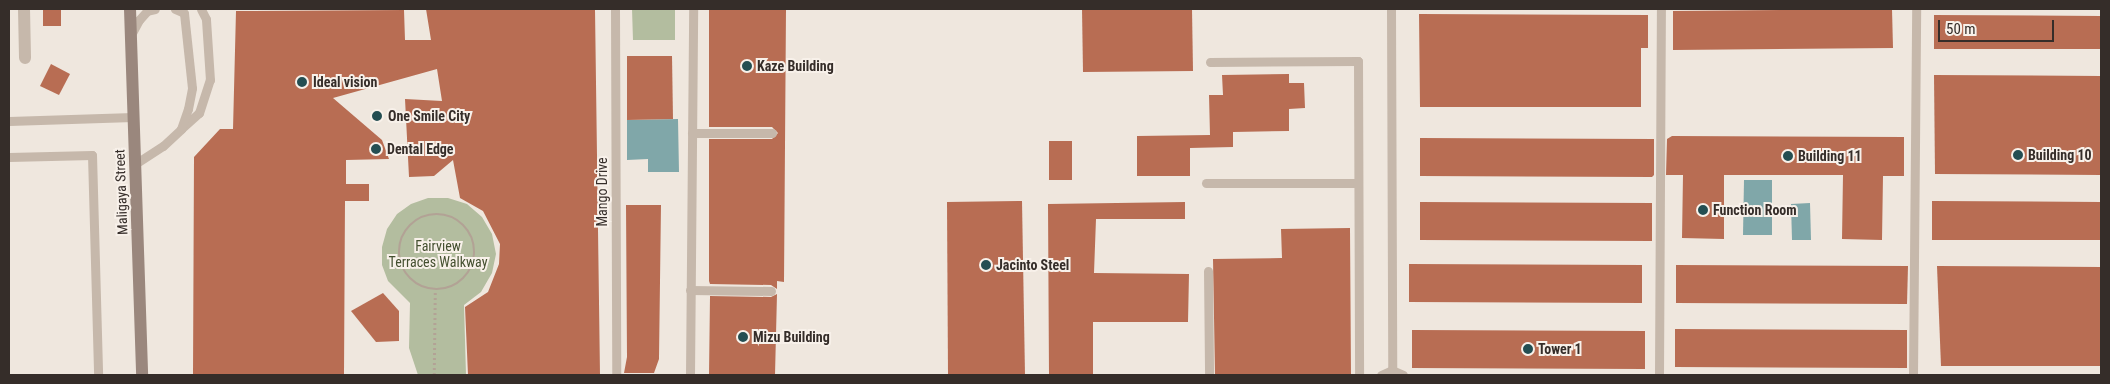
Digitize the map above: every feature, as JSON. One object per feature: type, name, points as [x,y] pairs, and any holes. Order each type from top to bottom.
[{"type":"main road","name":"Maligaya Street","points":[[130,9],[142,375]]},
{"type":"street","points":[[24,9],[25,58]]},
{"type":"lane","points":[[130,36],[139,20],[147,11],[155,9]]},
{"type":"lane","points":[[175,9],[184,11],[192,88],[181,129]]},
{"type":"lane","points":[[135,164],[163,146],[199,113],[210,80],[206,19],[201,9]]},
{"type":"lane","name":"Mango Drive","points":[[615,9],[616,375]]},
{"type":"lane","points":[[690,375],[692,9]]},
{"type":"lane","points":[[1391,9],[1392,370]]},
{"type":"lane","points":[[1659,375],[1662,9]]},
{"type":"lane","points":[[1913,375],[1916,9]]},
{"type":"lane","points":[[1210,62],[1358,61],[1359,375]]},
{"type":"lane","points":[[9,121],[133,117]]},
{"type":"lane","points":[[692,133],[772,133]]},
{"type":"lane","points":[[9,157],[92,155],[98,375]]},
{"type":"lane","points":[[1206,183],[1358,183]]},
{"type":"lane","points":[[1208,271],[1209,375]]},
{"type":"lane","points":[[690,290],[771,291]]},
{"type":"lane","points":[[1381,375],[1392,370],[1403,375]]},
{"type":"path","points":[[436,214],[453,218],[467,229],[475,251],[468,274],[460,282],[435,290],[412,280],[402,264],[399,245],[412,223],[436,214]]},
{"type":"path","points":[[434,375],[435,290]]},
{"type":"green space","points":[[632,9],[675,9],[675,40],[633,40]]},
{"type":"green space","name":"Fairview Terraces Walkway","points":[[428,198],[448,198],[467,204],[482,217],[492,234],[496,254],[492,273],[481,292],[464,305],[466,375],[418,375],[409,348],[410,303],[388,281],[382,265],[382,247],[387,229],[397,214],[411,204]]},
{"type":"water","points":[[678,119],[679,172],[648,172],[648,159],[627,160],[627,120]]},
{"type":"water","points":[[1744,180],[1772,180],[1772,235],[1743,235]]},
{"type":"water","points":[[1810,203],[1811,240],[1792,240],[1791,204]]},
{"type":"building","points":[[43,9],[61,9],[61,26],[43,26]]},
{"type":"building","points":[[426,9],[595,9],[600,375],[468,375],[465,307],[488,292],[499,264],[500,244],[483,211],[460,198],[453,160],[434,176],[409,177],[405,99],[442,101],[437,69],[333,98],[382,140],[389,159],[346,160],[346,184],[369,184],[369,201],[345,201],[344,375],[193,375],[194,157],[220,129],[233,129],[236,11],[404,10],[405,40],[431,40]]},
{"type":"building","points":[[709,9],[786,9],[784,282],[777,281],[777,289],[771,285],[710,284],[709,281],[709,139],[772,139],[778,133],[772,127],[709,127]]},
{"type":"building","points":[[1082,9],[1192,9],[1193,71],[1083,72]]},
{"type":"building","points":[[1892,9],[1893,48],[1673,50],[1673,11]]},
{"type":"building","points":[[1419,14],[1648,15],[1648,48],[1641,48],[1641,107],[1420,107]]},
{"type":"building","points":[[1934,15],[2101,16],[2101,49],[1934,49]]},
{"type":"building","points":[[627,56],[672,56],[673,119],[627,120]]},
{"type":"building","points":[[51,64],[70,74],[59,95],[40,86]]},
{"type":"building","points":[[1289,74],[1289,83],[1304,83],[1305,108],[1289,109],[1289,131],[1233,132],[1233,147],[1190,148],[1190,176],[1137,176],[1137,136],[1210,135],[1209,95],[1223,95],[1222,75]]},
{"type":"building","points":[[1934,75],[2101,76],[2101,175],[1935,174]]},
{"type":"building","name":"Building 11","points":[[1672,136],[1904,137],[1904,176],[1883,176],[1882,240],[1842,239],[1843,175],[1724,175],[1724,239],[1682,238],[1683,175],[1666,175],[1667,139]]},
{"type":"building","points":[[1420,138],[1654,139],[1654,175],[1652,177],[1420,176]]},
{"type":"building","points":[[1049,141],[1072,141],[1072,180],[1049,180]]},
{"type":"building","name":"Jacinto Steel","points":[[1022,201],[1025,375],[948,375],[947,202]]},
{"type":"building","points":[[1932,201],[2101,202],[2101,240],[1932,240]]},
{"type":"building","points":[[1185,202],[1185,219],[1096,219],[1094,273],[1189,274],[1188,322],[1093,322],[1093,375],[1049,375],[1048,204]]},
{"type":"building","points":[[1420,202],[1652,203],[1652,241],[1420,240]]},
{"type":"building","points":[[626,205],[661,205],[659,359],[654,373],[624,373],[627,357]]},
{"type":"building","points":[[1350,228],[1351,375],[1215,375],[1213,259],[1282,258],[1281,229]]},
{"type":"building","points":[[1409,264],[1642,265],[1642,303],[1409,302]]},
{"type":"building","points":[[1676,265],[1908,266],[1907,304],[1676,303]]},
{"type":"building","points":[[1937,266],[2101,267],[2101,366],[1941,366]]},
{"type":"building","points":[[383,293],[399,311],[399,341],[376,342],[351,311]]},
{"type":"building","name":"Mizu Building","points":[[777,294],[775,375],[709,375],[710,296],[771,297]]},
{"type":"building","points":[[1675,329],[1907,330],[1907,368],[1675,367]]},
{"type":"building","name":"Tower 1","points":[[1412,330],[1645,331],[1645,369],[1412,368]]},
{"type":"place","name":"Kaze Building","points":[[747,66]]},
{"type":"place","name":"Ideal vision","points":[[302,82]]},
{"type":"place","name":"One Smile City","points":[[377,116]]},
{"type":"place","name":"Dental Edge","points":[[376,149]]},
{"type":"place","name":"Building 10","points":[[2018,155]]},
{"type":"place","name":"Building 11","points":[[1788,156]]},
{"type":"place","name":"Function Room","points":[[1703,210]]},
{"type":"place","name":"Jacinto Steel","points":[[986,265]]},
{"type":"place","name":"Mizu Building","points":[[743,337]]},
{"type":"place","name":"Tower 1","points":[[1528,349]]}]
